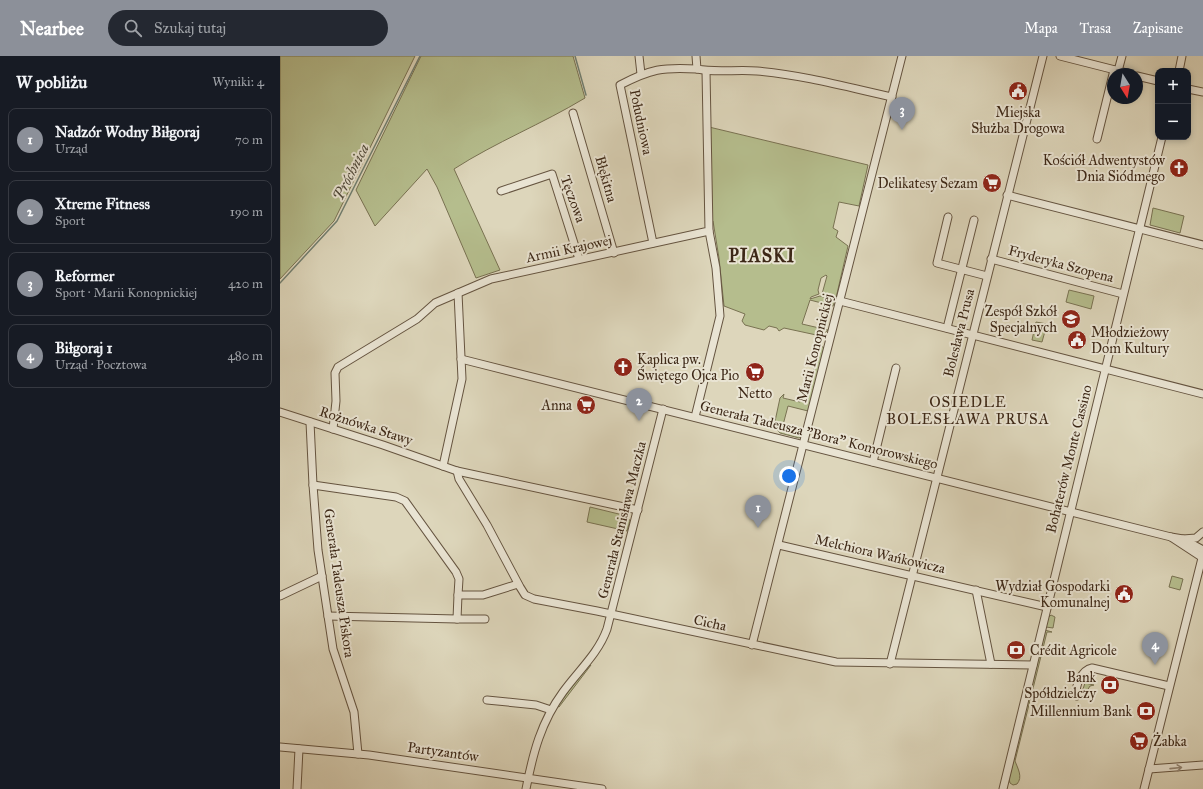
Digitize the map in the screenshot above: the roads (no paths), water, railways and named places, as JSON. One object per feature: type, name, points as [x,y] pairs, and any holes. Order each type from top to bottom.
[{"type":"street","points":[[639,56],[641,74]]},
{"type":"street","points":[[696,56],[697,69],[706,71],[756,71],[785,74],[892,97]]},
{"type":"street","name":"Marii Konopnickiej","points":[[752,645],[779,545],[902,56]]},
{"type":"street","name":"Bolesława Prusa","points":[[890,664],[1043,56]]},
{"type":"street","points":[[1060,56],[1108,68]]},
{"type":"street","points":[[1117,68],[1122,56]]},
{"type":"street","points":[[1180,68],[1182,56]]},
{"type":"street","name":"Południowa","points":[[653,243],[620,84],[641,74],[663,68],[697,69]]},
{"type":"street","points":[[694,417],[720,316],[715,259],[709,231],[706,71]]},
{"type":"street","points":[[1143,77],[1155,80]]},
{"type":"street","points":[[1191,90],[1203,92]]},
{"type":"street","points":[[1097,139],[1107,103]]},
{"type":"street","name":"Błękitna","points":[[573,113],[614,253]]},
{"type":"street","name":"Bohaterów Monte Cassino","points":[[1005,789],[1047,606],[1161,140]]},
{"type":"street","name":"Tęczowa","points":[[501,191],[552,174],[579,259]]},
{"type":"street","points":[[1007,195],[1203,245]]},
{"type":"street","points":[[948,217],[937,263],[987,276]]},
{"type":"street","points":[[947,328],[974,220]]},
{"type":"street","name":"Armii Krajowej","points":[[333,429],[336,401],[335,373],[338,367],[417,319],[435,303],[491,279],[709,231]]},
{"type":"street","name":"Fryderyka Szopena","points":[[991,259],[1123,294]]},
{"type":"street","points":[[977,274],[984,286]]},
{"type":"street","points":[[443,466],[462,383],[458,293]]},
{"type":"street","points":[[840,301],[1203,394]]},
{"type":"street","name":"Generała Tadeusza \"Bora\" Komorowskiego","points":[[461,359],[1170,537],[1183,539],[1203,550]]},
{"type":"street","points":[[873,462],[896,368]]},
{"type":"street","name":"Generała Stanisława Maczka","points":[[526,789],[538,738],[551,710],[597,650],[612,615],[663,409]]},
{"type":"street","name":"Rożnówka Stawy","points":[[280,412],[457,471],[638,510]]},
{"type":"street","name":"Generała Tadeusza Piskora","points":[[310,422],[313,485],[322,576],[336,657],[354,712],[358,754]]},
{"type":"street","name":"Cicha","points":[[457,471],[459,479],[487,525],[518,584],[525,594],[534,599],[836,662],[1033,665]]},
{"type":"street","points":[[313,485],[396,497],[405,501],[456,572],[459,579],[457,618]]},
{"type":"street","points":[[1183,539],[1196,538],[1203,532]]},
{"type":"street","name":"Generała Tadeusza \"Bora\" Komorowskiego","points":[[1170,537],[1203,557]]},
{"type":"street","name":"Melchiora Wańkowicza","points":[[779,545],[1047,606]]},
{"type":"street","points":[[1144,789],[1203,557]]},
{"type":"street","points":[[1196,580],[1203,572]]},
{"type":"street","points":[[280,596],[322,576]]},
{"type":"street","points":[[458,596],[483,595],[518,584]]},
{"type":"street","points":[[976,590],[991,664]]},
{"type":"street","points":[[328,616],[485,619]]},
{"type":"street","points":[[1082,678],[1086,670],[1095,668],[1169,686]]},
{"type":"street","points":[[487,700],[536,705],[551,710]]},
{"type":"street","name":"Partyzantów","points":[[280,747],[358,754],[528,777],[602,789]]},
{"type":"street","points":[[297,789],[299,749]]},
{"type":"street","points":[[1149,769],[1169,769],[1203,765]]},
{"type":"waterway","name":"Próchnica","points":[[280,283],[337,221],[420,56]]},
{"type":"waterway","points":[[575,56],[586,95]]},
{"type":"place","name":"Miejska Służba Drogowa","points":[[1018,91]]},
{"type":"place","name":"Reformer","points":[[902,130]]},
{"type":"place","name":"Kościół Adwentystów Dnia Siódmego","points":[[1179,168]]},
{"type":"place","name":"Delikatesy Sezam","points":[[992,183]]},
{"type":"place","name":"Zespół Szkół Specjalnych","points":[[1071,319]]},
{"type":"place","name":"Młodzieżowy Dom Kultury","points":[[1077,340]]},
{"type":"place","name":"Kaplica pw. Świętego Ojca Pio","points":[[623,367]]},
{"type":"place","name":"Netto","points":[[755,372]]},
{"type":"place","name":"Anna","points":[[586,405]]},
{"type":"place","name":"Xtreme Fitness","points":[[639,421]]},
{"type":"place","name":"Nadzór Wodny Biłgoraj","points":[[758,528]]},
{"type":"place","name":"Wydział Gospodarki Komunalnej","points":[[1124,594]]},
{"type":"place","name":"Crédit Agricole","points":[[1016,650]]},
{"type":"place","name":"Biłgoraj 1","points":[[1155,665]]},
{"type":"place","name":"Bank Spółdzielczy","points":[[1110,685]]},
{"type":"place","name":"Millennium Bank","points":[[1146,711]]},
{"type":"place","name":"Żabka","points":[[1139,741]]},
{"type":"district","name":"PIASKI","points":[[762,256]]},
{"type":"district","name":"OSIEDLE BOLESŁAWA PRUSA","points":[[968,410]]}]
